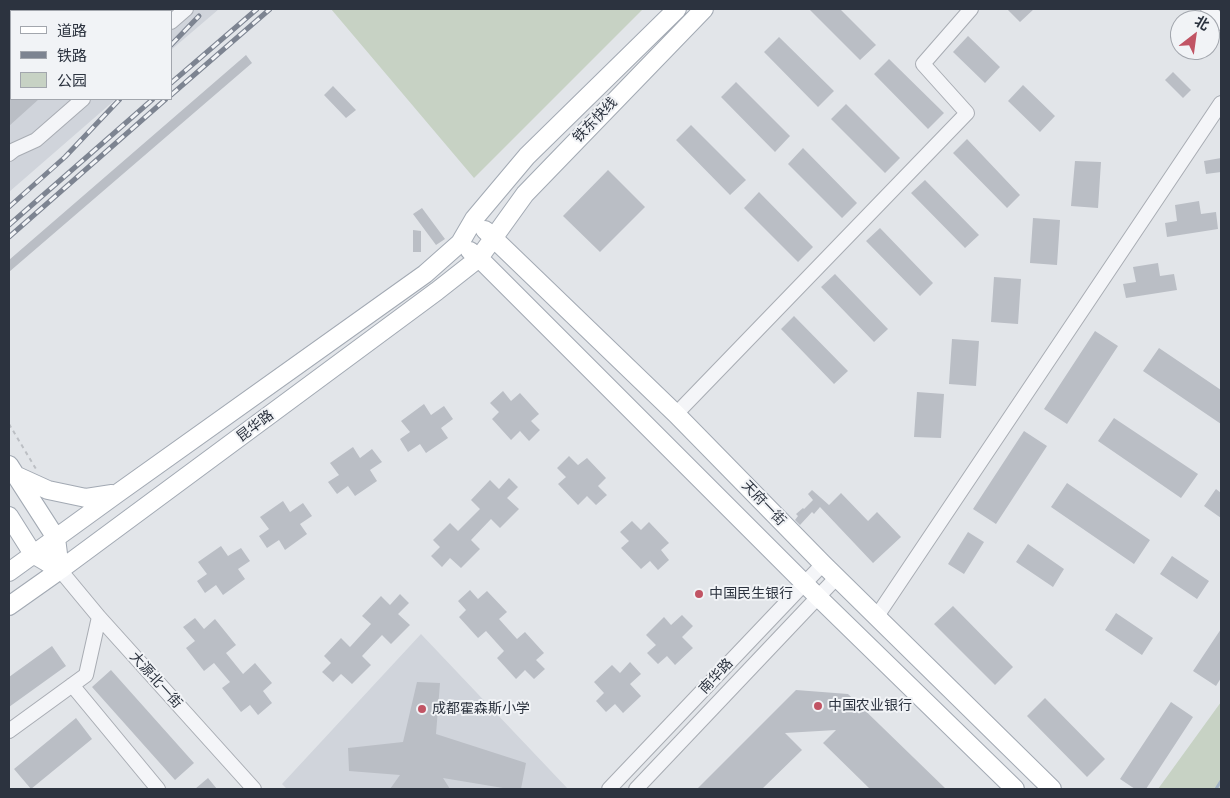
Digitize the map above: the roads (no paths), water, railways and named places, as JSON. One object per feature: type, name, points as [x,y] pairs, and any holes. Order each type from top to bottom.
[{"type":"main road","name":"铁东快线","points":[[474,219],[527,156],[677,9]]},
{"type":"main road","name":"铁东快线","points":[[494,238],[525,194],[704,9]]},
{"type":"main road","name":"天府一街","points":[[474,219],[676,414],[823,564],[1052,789]]},
{"type":"main road","name":"昆华路","points":[[9,572],[425,274],[460,242],[474,219]]},
{"type":"main road","name":"昆华路","points":[[9,606],[437,292],[479,258],[494,238]]},
{"type":"main road","name":"天府一街","points":[[460,242],[479,258],[818,597],[1015,789]]},
{"type":"main road","points":[[12,470],[48,490],[86,498],[118,493]]},
{"type":"main road","points":[[12,470],[56,538],[60,570]]},
{"type":"main road","points":[[9,516],[33,554],[60,570]]},
{"type":"street","points":[[172,21],[186,9]]},
{"type":"street","points":[[676,414],[967,114],[923,64],[971,9]]},
{"type":"street","points":[[1208,9],[1221,22]]},
{"type":"street","points":[[9,154],[36,140],[81,100]]},
{"type":"street","points":[[877,616],[1221,103]]},
{"type":"street","name":"南华路","points":[[609,789],[823,564]]},
{"type":"street","name":"大源北一街","points":[[60,570],[99,617],[254,789]]},
{"type":"street","points":[[636,789],[837,577]]},
{"type":"street","points":[[9,731],[86,675],[99,617]]},
{"type":"street","points":[[72,685],[158,789]]},
{"type":"waterway","points":[[1216,789],[1221,781]]},
{"type":"railway","points":[[172,82],[257,9]]},
{"type":"railway","points":[[172,94],[270,9]]},
{"type":"railway","points":[[172,44],[199,16]]},
{"type":"railway","points":[[9,207],[65,157],[119,100]]},
{"type":"railway","points":[[9,225],[152,100]]},
{"type":"railway","points":[[9,237],[165,100]]},
{"type":"place","name":"中国民生银行","points":[[699,594]]},
{"type":"place","name":"中国农业银行","points":[[818,706]]},
{"type":"place","name":"成都霍森斯小学","points":[[422,709]]}]
